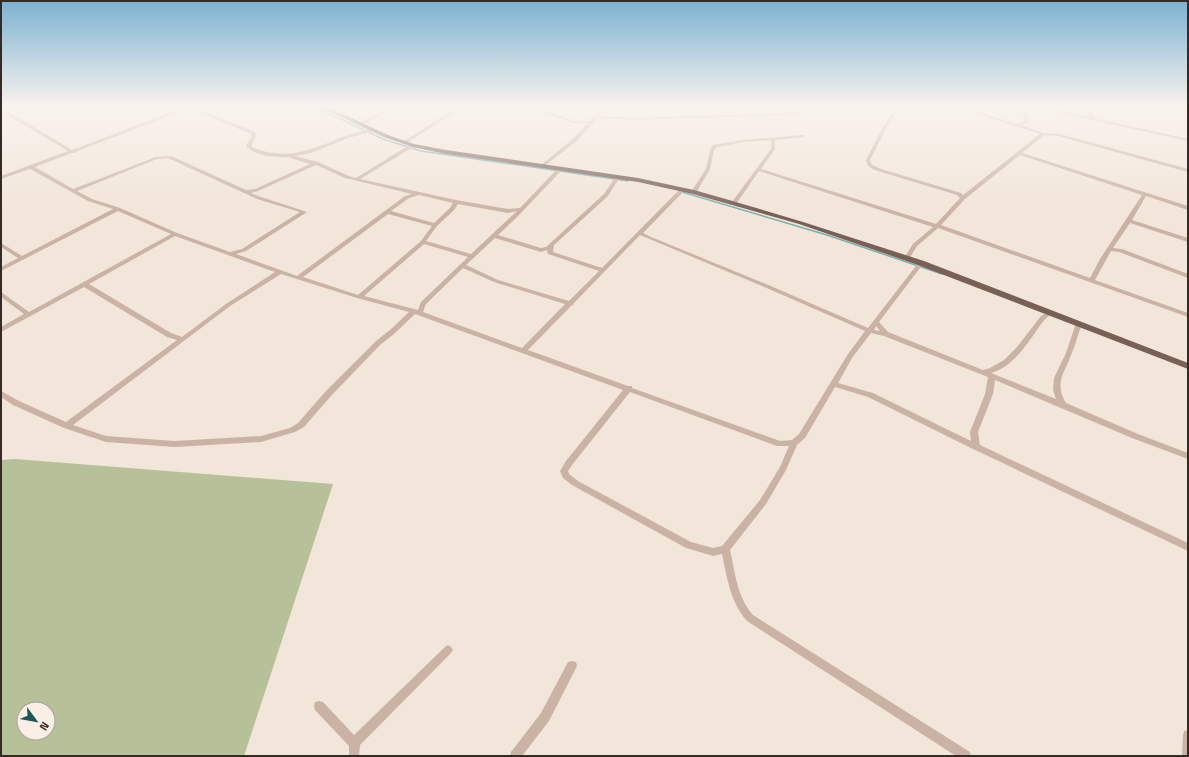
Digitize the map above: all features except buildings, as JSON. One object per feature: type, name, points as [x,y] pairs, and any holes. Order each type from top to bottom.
[{"type":"main road","points":[[404,142],[446,152],[618,177],[683,189],[734,203],[921,263],[1188,366]]},
{"type":"street","points":[[56,142],[73,152]]},
{"type":"street","points":[[1,178],[99,142]]},
{"type":"street","points":[[250,142],[248,146],[252,149],[277,156],[289,156],[310,152],[331,142]]},
{"type":"street","points":[[543,166],[572,142]]},
{"type":"street","points":[[694,192],[708,169],[712,150],[715,146],[742,142]]},
{"type":"street","points":[[734,203],[760,170],[774,149],[773,142]]},
{"type":"street","points":[[877,142],[868,160],[868,164],[871,168],[953,192],[963,198]]},
{"type":"street","points":[[907,258],[915,245],[937,226],[963,198],[1032,142]]},
{"type":"street","points":[[1084,142],[1188,171]]},
{"type":"street","points":[[357,179],[413,145]]},
{"type":"street","points":[[308,161],[310,152]]},
{"type":"street","points":[[1018,153],[1188,208]]},
{"type":"street","points":[[289,156],[314,163],[357,179],[417,194],[508,211],[521,209]]},
{"type":"street","points":[[74,190],[156,158],[165,157],[174,158],[259,198],[304,212],[244,250],[229,254]]},
{"type":"street","points":[[246,192],[256,190],[314,163]]},
{"type":"street","points":[[31,167],[90,200],[118,209],[175,234],[229,254],[359,297],[417,312],[629,388],[771,442],[780,444],[794,443]]},
{"type":"street","points":[[1,394],[16,403],[67,426],[114,440],[175,444],[261,439],[274,436],[301,425],[328,394],[378,343],[417,312],[423,303],[515,216],[560,168]]},
{"type":"street","points":[[760,170],[937,226],[1188,315]]},
{"type":"street","points":[[543,250],[552,246],[606,195],[618,177]]},
{"type":"street","points":[[524,350],[683,189]]},
{"type":"street","points":[[298,278],[407,197],[417,194]]},
{"type":"street","points":[[1091,281],[1101,262],[1130,221],[1145,194]]},
{"type":"street","points":[[359,297],[423,242],[435,225],[452,209],[456,202]]},
{"type":"street","points":[[1,269],[118,209]]},
{"type":"street","points":[[508,211],[515,216]]},
{"type":"street","points":[[388,212],[435,225]]},
{"type":"street","points":[[1130,221],[1188,240]]},
{"type":"street","points":[[640,233],[648,238],[764,285],[870,331],[886,334],[1038,394],[1188,456]]},
{"type":"street","points":[[1,330],[175,234]]},
{"type":"street","points":[[494,236],[543,250],[603,270]]},
{"type":"street","points":[[423,242],[472,256]]},
{"type":"street","points":[[1,245],[22,258]]},
{"type":"street","points":[[550,253],[552,246]]},
{"type":"street","points":[[1110,249],[1120,250],[1188,276]]},
{"type":"street","points":[[629,388],[569,463],[564,471],[566,476],[576,483],[689,545],[713,552],[725,549],[763,502],[783,468],[794,443],[802,436],[850,356],[921,263]]},
{"type":"street","points":[[462,265],[496,280],[571,304]]},
{"type":"street","points":[[67,426],[228,305],[280,272]]},
{"type":"street","points":[[84,284],[169,335],[182,339]]},
{"type":"street","points":[[1,294],[28,314]]},
{"type":"street","points":[[1,303],[10,302]]},
{"type":"street","points":[[982,372],[993,370],[1015,354],[1041,320],[1050,313]]},
{"type":"street","points":[[876,322],[886,334]]},
{"type":"street","points":[[1063,405],[1055,388],[1058,372],[1068,354],[1078,326],[1082,325]]},
{"type":"street","points":[[976,447],[974,432],[989,394],[992,376]]},
{"type":"street","points":[[833,384],[870,395],[976,447],[1188,546]]},
{"type":"street","points":[[1038,394],[1049,392],[1055,388]]},
{"type":"street","points":[[725,549],[739,601],[746,615],[966,756]]},
{"type":"street","points":[[354,756],[355,744],[364,732],[448,650]]},
{"type":"street","points":[[515,756],[545,717],[572,666]]},
{"type":"street","points":[[319,706],[355,744]]},
{"type":"street","points":[[1188,735],[1188,756]]},
{"type":"green space","points":[[15,459],[333,484],[244,756],[1,756],[1,460]]},
{"type":"waterway","points":[[394,142],[421,151],[628,181]]},
{"type":"waterway","points":[[682,192],[827,235],[942,274]]}]
